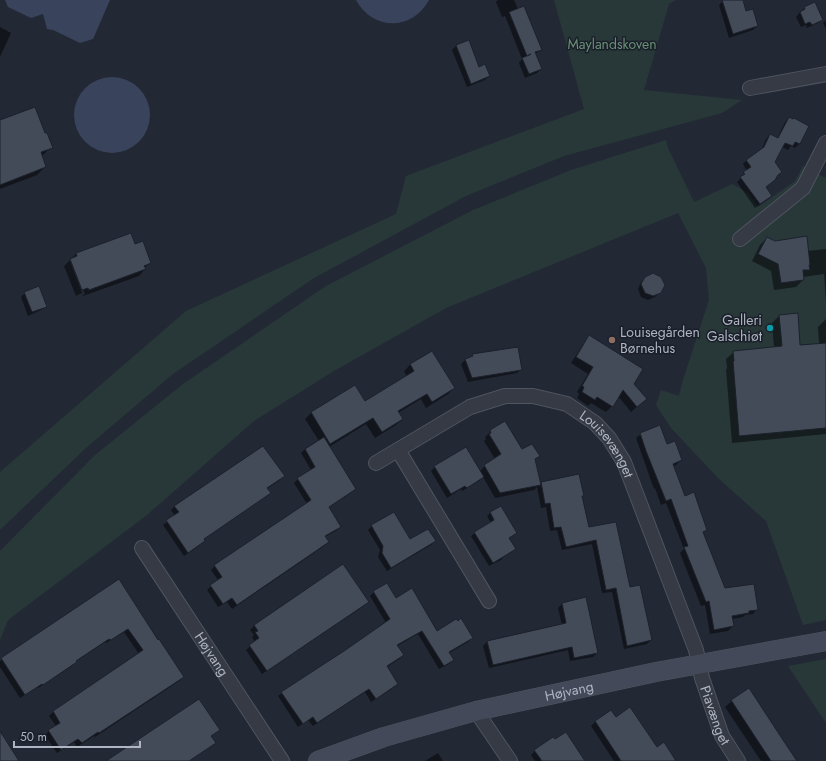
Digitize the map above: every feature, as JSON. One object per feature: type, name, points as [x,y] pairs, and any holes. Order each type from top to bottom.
[{"type":"street","points":[[750,88],[826,74]]},
{"type":"street","points":[[740,239],[803,188],[826,143]]},
{"type":"street","name":"Louisevænget","points":[[376,463],[470,407],[505,396],[533,396],[567,404],[595,423],[609,438],[624,462],[696,650],[699,665]]},
{"type":"street","points":[[398,450],[489,601]]},
{"type":"street","name":"Højvang","points":[[142,548],[282,761]]},
{"type":"street","name":"Højvang","points":[[318,761],[384,737],[476,711],[656,672],[826,641]]},
{"type":"street","name":"Piavænget","points":[[699,665],[722,736],[738,761]]},
{"type":"street","points":[[476,711],[510,761]]},
{"type":"green space","name":"Maylandskoven","points":[[554,0],[676,0],[669,4],[644,90],[742,100],[722,113],[564,156],[466,196],[314,278],[173,374],[87,447],[0,530],[0,472],[186,311],[396,214],[406,176],[584,109]]},
{"type":"green space","points":[[666,140],[668,148],[694,202],[732,184],[747,192],[758,207],[795,181],[803,166],[826,178],[826,620],[803,625],[766,521],[718,478],[671,428],[656,405],[661,390],[679,396],[709,300],[706,268],[678,213],[446,308],[334,371],[254,421],[147,515],[8,620],[0,640],[0,551],[95,455],[183,384],[326,286],[473,210],[571,170]]},
{"type":"green space","points":[[826,659],[826,723],[788,666]]},
{"type":"water","points":[[5,0],[110,0],[93,39],[80,43],[53,30],[47,29],[43,14],[31,18],[8,7]]},
{"type":"water","points":[[356,0],[429,0],[422,10],[413,17],[403,22],[392,23],[382,22],[372,17],[363,10]]},
{"type":"water","points":[[105,77],[119,77],[133,83],[144,94],[150,108],[150,122],[147,130],[139,142],[133,147],[119,153],[105,153],[91,147],[80,136],[74,122],[74,108],[80,94],[91,83]]},
{"type":"building","points":[[722,0],[743,0],[746,11],[753,9],[758,26],[733,34]]},
{"type":"building","points":[[815,2],[823,20],[812,25],[810,22],[805,24],[800,12],[805,9],[804,7]]},
{"type":"building","points":[[524,6],[542,50],[535,52],[542,69],[529,74],[522,58],[527,56],[509,12]]},
{"type":"building","points":[[469,40],[479,67],[485,64],[490,76],[471,84],[456,45]]},
{"type":"building","points":[[35,107],[45,133],[47,133],[53,148],[41,152],[46,167],[0,185],[0,120]]},
{"type":"building","points":[[789,117],[809,126],[800,144],[795,142],[793,146],[785,143],[775,162],[782,172],[766,187],[772,196],[760,204],[740,177],[745,174],[743,172],[751,167],[746,160],[764,147],[770,134],[778,138]]},
{"type":"building","points":[[131,233],[135,244],[143,241],[151,263],[144,266],[146,269],[89,290],[88,288],[82,290],[70,259],[77,256],[76,253]]},
{"type":"building","points":[[807,236],[810,270],[803,270],[804,280],[781,283],[778,264],[758,254],[767,237],[775,241]]},
{"type":"building","points":[[653,273],[661,277],[665,285],[661,293],[653,296],[645,293],[641,284],[645,277]]},
{"type":"building","points":[[39,286],[47,307],[32,312],[24,292]]},
{"type":"building","points":[[798,313],[800,345],[826,343],[826,428],[739,436],[733,351],[782,346],[779,315]]},
{"type":"building","points":[[589,335],[643,369],[634,384],[647,399],[637,407],[623,390],[613,407],[597,397],[595,400],[582,392],[584,387],[582,386],[593,367],[576,357]]},
{"type":"building","points":[[518,347],[522,370],[472,378],[465,359],[473,356],[472,354]]},
{"type":"building","points":[[432,351],[455,388],[432,402],[427,394],[398,411],[403,419],[382,432],[373,418],[330,444],[311,412],[355,385],[365,401],[414,371],[410,364]]},
{"type":"building","points":[[505,421],[522,449],[532,444],[540,456],[535,459],[541,485],[500,493],[484,465],[501,454],[489,434],[491,433],[490,430]]},
{"type":"building","points":[[660,425],[667,444],[675,441],[682,460],[673,464],[685,496],[694,492],[707,530],[703,532],[725,588],[754,584],[758,610],[732,616],[734,626],[714,630],[709,601],[706,602],[684,547],[688,546],[671,499],[666,501],[646,451],[640,433]]},
{"type":"building","points":[[324,437],[356,489],[329,507],[341,527],[325,536],[329,542],[237,605],[232,598],[223,604],[210,585],[222,577],[214,565],[311,500],[297,478],[315,467],[305,449]]},
{"type":"building","points":[[263,446],[285,476],[267,488],[271,493],[204,539],[205,541],[188,553],[166,520],[179,512],[174,506]]},
{"type":"building","points":[[466,447],[484,477],[467,488],[465,486],[451,494],[434,466]]},
{"type":"building","points":[[579,474],[589,527],[616,522],[630,587],[640,585],[652,640],[627,646],[616,588],[606,590],[596,540],[566,547],[561,527],[554,528],[550,503],[545,504],[541,482]]},
{"type":"building","points":[[501,506],[517,533],[509,538],[516,549],[493,563],[474,532],[494,520],[490,512]]},
{"type":"building","points":[[394,512],[410,539],[428,529],[436,541],[391,568],[382,553],[383,546],[371,525]]},
{"type":"building","points":[[343,564],[369,602],[267,671],[249,645],[259,638],[255,632],[258,631],[254,625]]},
{"type":"building","points":[[119,579],[158,640],[159,639],[184,677],[99,733],[98,732],[82,743],[78,739],[61,750],[48,730],[60,723],[53,711],[143,650],[128,629],[111,640],[109,639],[43,685],[42,684],[25,695],[1,658]]},
{"type":"building","points":[[387,583],[396,598],[412,588],[437,631],[456,619],[458,621],[461,618],[473,638],[449,652],[454,660],[444,666],[422,631],[397,645],[404,655],[387,666],[398,684],[376,699],[369,689],[317,723],[313,717],[303,724],[281,692],[390,619],[373,591]]},
{"type":"building","points":[[586,597],[598,653],[574,658],[572,647],[493,665],[487,641],[566,623],[562,603]]},
{"type":"building","points":[[749,688],[797,761],[771,761],[731,700]]},
{"type":"building","points":[[199,699],[220,730],[211,736],[216,743],[189,761],[106,761]]},
{"type":"building","points":[[630,707],[657,747],[664,742],[676,761],[621,761],[595,721],[611,710],[616,717]]},
{"type":"building","points":[[0,731],[19,761],[0,761]]},
{"type":"building","points":[[566,732],[585,761],[542,761],[534,750],[553,737],[555,739]]},
{"type":"place","name":"Galleri Galschiøt","points":[[770,328]]},
{"type":"place","name":"Louisegården Børnehus","points":[[612,340]]}]
